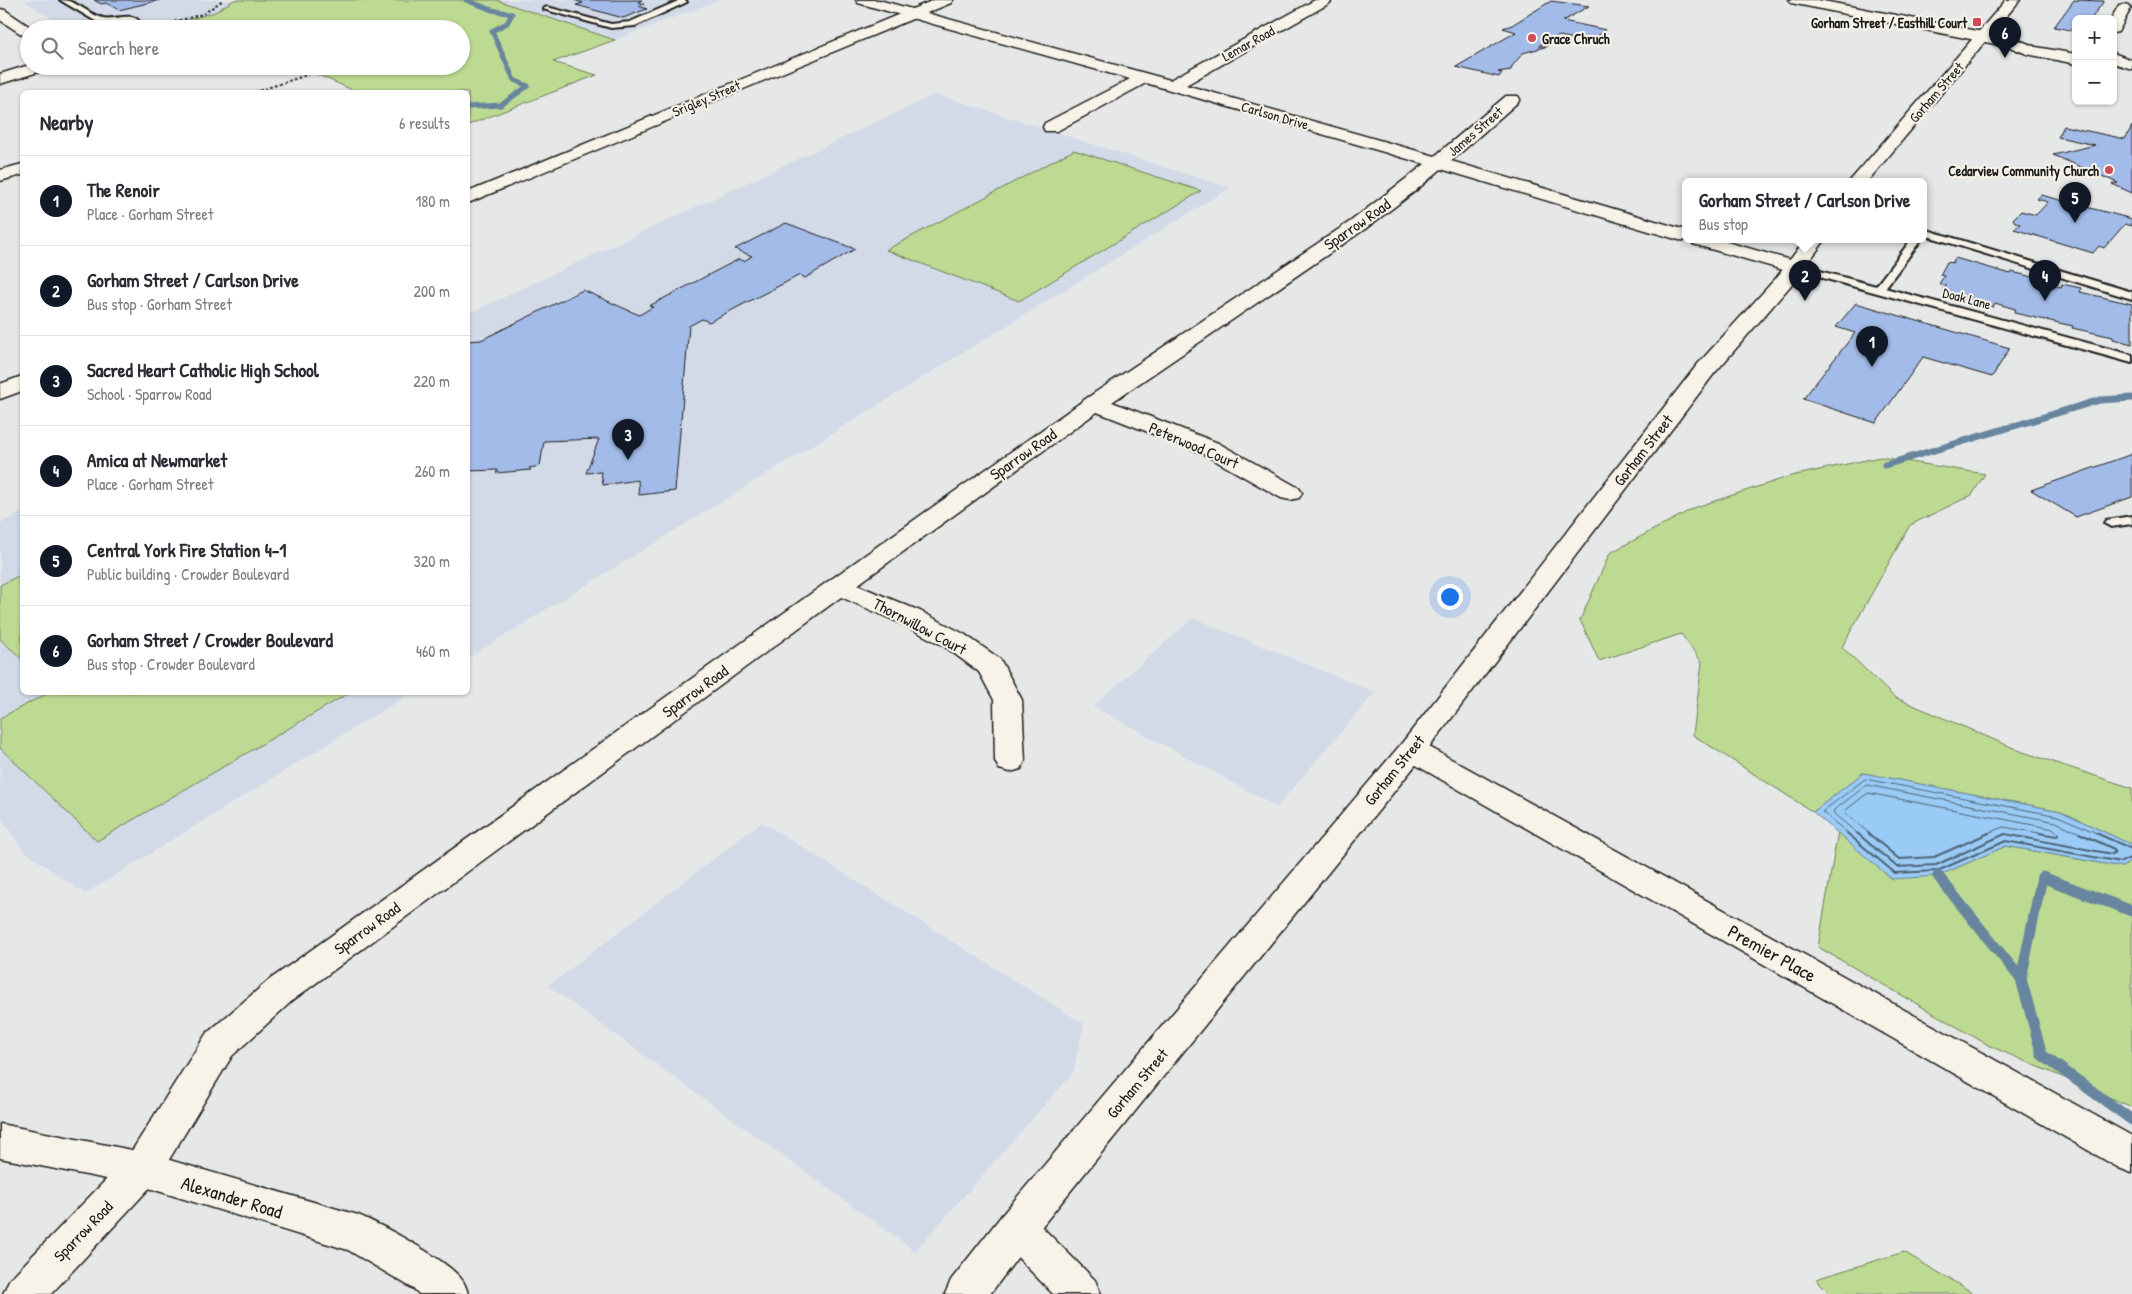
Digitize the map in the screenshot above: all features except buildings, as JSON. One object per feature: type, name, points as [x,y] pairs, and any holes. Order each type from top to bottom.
[{"type":"street","name":"Carlson Drive","points":[[863,0],[1172,86],[1682,235]]},
{"type":"street","name":"Srigley Street","points":[[470,197],[946,0]]},
{"type":"street","name":"Lemar Road","points":[[1172,86],[1325,0]]},
{"type":"street","points":[[1796,0],[1983,38],[2014,43],[2034,43],[2072,50]]},
{"type":"street","name":"Gorham Street","points":[[1861,178],[1983,38],[2013,0]]},
{"type":"street","points":[[0,13],[20,27]]},
{"type":"street","points":[[2014,43],[2032,51],[2072,58]]},
{"type":"street","points":[[2117,60],[2131,66]]},
{"type":"street","points":[[2117,65],[2131,66]]},
{"type":"street","points":[[0,79],[20,73]]},
{"type":"street","points":[[1051,127],[1144,78]]},
{"type":"street","name":"James Street","points":[[1439,163],[1512,99]]},
{"type":"street","name":"Sparrow Road","points":[[22,1294],[142,1170],[219,1045],[281,990],[1095,403],[1358,225],[1439,163]]},
{"type":"street","points":[[0,176],[20,170]]},
{"type":"street","points":[[1710,243],[1794,267]]},
{"type":"street","name":"Gorham Street","points":[[965,1294],[1016,1228],[1412,750],[1705,370],[1813,243]]},
{"type":"street","points":[[0,392],[20,384]]},
{"type":"street","name":"Peterwood Court","points":[[1095,403],[1210,448],[1290,493]]},
{"type":"street","name":"Thornwillow Court","points":[[839,587],[910,617],[954,640],[990,666],[1008,700],[1010,761]]},
{"type":"street","name":"Premier Place","points":[[1412,750],[2132,1156]]},
{"type":"street","name":"Alexander Road","points":[[0,1141],[142,1170],[358,1234],[428,1275],[448,1294]]},
{"type":"street","points":[[1016,1228],[1080,1294]]},
{"type":"lane","points":[[64,0],[100,20]]},
{"type":"lane","points":[[547,9],[611,26],[632,24],[683,2],[681,0]]},
{"type":"lane","points":[[116,20],[133,20]]},
{"type":"lane","points":[[1927,233],[2132,296]]},
{"type":"lane","points":[[1878,290],[1914,243]]},
{"type":"lane","name":"Doak Lane","points":[[1794,267],[2132,359]]},
{"type":"lane","points":[[2111,523],[2132,520]]},
{"type":"path","points":[[180,20],[202,14],[223,0]]},
{"type":"path","points":[[261,90],[307,75]]},
{"type":"shaded area","points":[[23,0],[234,0],[215,12],[187,20],[54,20]]},
{"type":"shaded area","points":[[496,0],[719,0],[615,40]]},
{"type":"shaded area","points":[[936,94],[1230,188],[470,657],[470,313]]},
{"type":"shaded area","points":[[20,513],[20,695],[408,695],[85,894],[23,850],[0,817],[0,523]]},
{"type":"shaded area","points":[[1193,618],[1375,692],[1277,807],[1093,706]]},
{"type":"shaded area","points":[[762,822],[1084,1024],[1073,1073],[915,1251],[548,986]]},
{"type":"green space","points":[[234,0],[496,0],[615,40],[553,62],[597,75],[470,124],[470,90],[352,90],[318,75],[470,75],[470,20],[187,20],[215,12]]},
{"type":"green space","points":[[1074,150],[1201,191],[1019,301],[886,250]]},
{"type":"green space","points":[[1880,457],[1985,474],[1972,495],[1910,525],[1842,647],[1894,697],[2023,752],[2132,788],[2132,845],[2060,811],[1863,773],[1813,812],[1693,735],[1702,662],[1681,634],[1599,661],[1580,620],[1610,553],[1696,507],[1791,476]]},
{"type":"green space","points":[[20,575],[20,657],[0,639],[0,585]]},
{"type":"green space","points":[[44,695],[346,695],[97,841],[0,748],[0,718]]},
{"type":"green space","points":[[1838,831],[1893,878],[1938,876],[2006,846],[2122,867],[2132,861],[2132,1107],[1990,1046],[1818,947]]},
{"type":"green space","points":[[1904,1252],[1975,1294],[1831,1294],[1816,1279]]},
{"type":"water","points":[[1863,773],[2060,811],[2132,845],[2132,861],[2122,867],[2006,846],[1938,876],[1892,879],[1813,812]]},
{"type":"waterway","points":[[466,0],[492,10],[512,14],[507,23],[492,31],[514,80],[528,86],[501,105],[470,107]]},
{"type":"waterway","points":[[1885,465],[2100,400],[2132,398]]},
{"type":"waterway","points":[[1938,876],[2021,979]]},
{"type":"waterway","points":[[2021,979],[2042,877],[2132,911]]},
{"type":"waterway","points":[[2021,979],[2042,1055],[2132,1120]]},
{"type":"place","name":"Gorham Street / Easthill Court","points":[[1977,22]]},
{"type":"place","name":"Grace Chruch","points":[[1532,38]]},
{"type":"place","name":"Gorham Street / Crowder Boulevard","points":[[2005,58]]},
{"type":"place","name":"Cedarview Community Church","points":[[2109,170]]},
{"type":"place","name":"Central York Fire Station 4-1","points":[[2075,223]]},
{"type":"place","name":"Gorham Street / Carlson Drive","points":[[1805,301]]},
{"type":"place","name":"Amica at Newmarket","points":[[2045,301]]},
{"type":"place","name":"The Renoir","points":[[1872,367]]},
{"type":"place","name":"Sacred Heart Catholic High School","points":[[628,460]]}]
